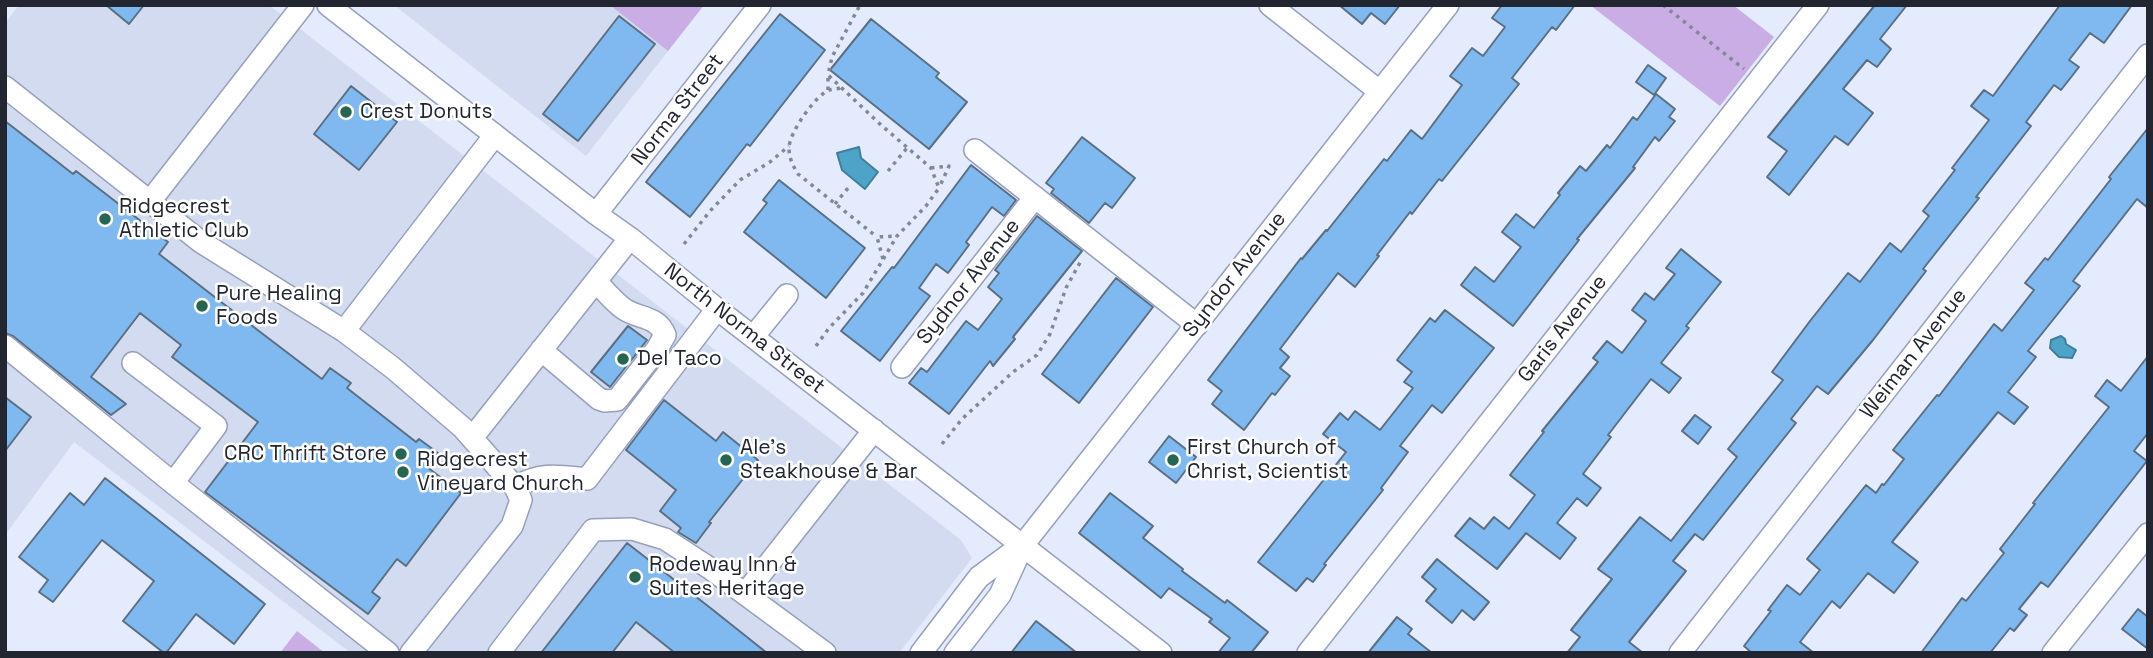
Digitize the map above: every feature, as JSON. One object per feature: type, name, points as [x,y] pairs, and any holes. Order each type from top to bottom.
[{"type":"street","points":[[151,200],[303,5]]},
{"type":"street","name":"North Norma Street","points":[[327,5],[1161,653]]},
{"type":"street","name":"Norma Street","points":[[596,214],[760,5]]},
{"type":"street","points":[[1270,5],[1379,91]]},
{"type":"street","name":"Syndor Avenue","points":[[1023,545],[1448,5]]},
{"type":"street","name":"Garis Avenue","points":[[1308,653],[1818,5]]},
{"type":"street","name":"Weiman Avenue","points":[[1680,653],[2148,55]]},
{"type":"street","points":[[5,87],[201,242],[344,331],[393,368],[472,438],[515,487],[521,500],[512,526],[411,653]]},
{"type":"street","points":[[344,331],[495,135]]},
{"type":"street","name":"Sydnor Avenue","points":[[975,150],[1197,324]]},
{"type":"street","name":"Sydnor Avenue","points":[[902,367],[1035,197]]},
{"type":"street","points":[[472,438],[630,238]]},
{"type":"street","points":[[541,350],[599,399],[617,400],[665,335],[662,327],[650,319],[628,311],[613,300],[596,281]]},
{"type":"street","points":[[753,337],[787,295]]},
{"type":"street","points":[[515,487],[530,479],[554,475],[587,479],[717,309]]},
{"type":"street","points":[[5,346],[388,653]]},
{"type":"street","points":[[133,363],[216,426],[173,483]]},
{"type":"street","points":[[745,594],[874,430]]},
{"type":"street","points":[[499,653],[593,530],[632,529],[665,539],[825,653]]},
{"type":"street","points":[[2053,653],[2148,534]]},
{"type":"street","points":[[921,653],[979,577],[1023,545]]},
{"type":"street","points":[[955,653],[1000,595],[1023,545]]},
{"type":"path","points":[[828,90],[832,57],[860,5]]},
{"type":"path","points":[[1663,5],[1748,71]]},
{"type":"path","points":[[828,75],[931,168],[939,188]]},
{"type":"path","points":[[684,244],[710,211],[740,180],[770,162],[789,146],[801,119],[813,103],[828,90],[840,88]]},
{"type":"path","points":[[789,146],[791,163],[798,174],[877,237],[883,259]]},
{"type":"path","points":[[888,172],[907,148]]},
{"type":"path","points":[[816,346],[829,328],[863,293],[897,236],[939,188],[949,166],[931,168]]},
{"type":"path","points":[[835,204],[848,188]]},
{"type":"path","points":[[877,237],[897,236]]},
{"type":"path","points":[[942,444],[962,419],[1013,372],[1037,355],[1050,334],[1066,288],[1092,242]]},
{"type":"shaded area","points":[[19,5],[269,5],[961,540],[972,558],[899,653],[351,653],[74,442],[5,535],[5,23]]},
{"type":"shaded area","points":[[394,5],[704,5],[586,156]]},
{"type":"shaded area","points":[[610,5],[704,5],[668,51]]},
{"type":"shaded area","points":[[1590,5],[1733,5],[1774,37],[1720,106]]},
{"type":"shaded area","points":[[297,631],[325,653],[280,653]]},
{"type":"water","points":[[859,147],[861,158],[878,172],[865,189],[842,170],[837,153]]},
{"type":"water","points":[[2061,336],[2066,344],[2076,350],[2072,358],[2059,357],[2050,348],[2051,340]]},
{"type":"building","points":[[106,5],[144,5],[129,24]]},
{"type":"building","points":[[1339,5],[1400,5],[1385,24],[1371,13],[1362,24]]},
{"type":"building","points":[[1502,5],[1575,5],[1556,30],[1552,27],[1512,78],[1519,84],[1442,181],[1439,179],[1412,214],[1410,212],[1355,287],[1338,273],[1280,349],[1289,357],[1280,368],[1290,376],[1275,395],[1272,393],[1244,430],[1212,404],[1222,391],[1208,380],[1301,258],[1327,231],[1384,159],[1387,161],[1411,130],[1422,139],[1462,85],[1450,76],[1472,48],[1483,56],[1505,27],[1492,18]]},
{"type":"building","points":[[1875,5],[1907,5],[1880,39],[1891,49],[1877,67],[1867,60],[1843,89],[1873,113],[1848,145],[1835,136],[1789,195],[1767,177],[1787,151],[1768,137]]},
{"type":"building","points":[[2060,5],[2132,5],[2104,43],[2090,33],[2069,60],[2079,67],[2061,90],[2054,85],[2026,122],[2031,126],[1873,340],[1828,394],[1817,386],[1791,419],[1796,423],[1703,540],[1695,534],[1673,561],[1686,571],[1629,642],[1643,653],[1567,653],[1580,637],[1571,630],[1612,579],[1598,569],[1640,517],[1671,541],[1737,457],[1728,449],[1783,380],[1772,372],[1848,273],[1860,282],[1890,243],[1901,252],[1929,216],[1923,211],[1989,120],[1971,106],[1984,90],[1993,96]]},
{"type":"building","points":[[780,14],[825,50],[690,217],[646,182]]},
{"type":"building","points":[[619,16],[655,44],[578,141],[543,114]]},
{"type":"building","points":[[871,19],[939,73],[936,77],[967,102],[929,149],[830,70]]},
{"type":"building","points":[[1648,65],[1666,78],[1654,95],[1636,82]]},
{"type":"building","points":[[351,86],[397,122],[359,170],[314,134]]},
{"type":"building","points":[[1656,94],[1675,109],[1669,117],[1675,121],[1659,141],[1655,137],[1633,167],[1635,168],[1577,239],[1579,240],[1513,326],[1461,285],[1475,267],[1494,282],[1521,247],[1502,232],[1516,214],[1534,228],[1580,166],[1586,171],[1607,145],[1610,148],[1633,117],[1637,120]]},
{"type":"building","points":[[5,121],[73,174],[76,171],[168,242],[159,254],[251,325],[322,379],[330,368],[351,383],[347,388],[416,442],[419,439],[438,453],[427,467],[461,493],[406,566],[397,559],[372,592],[380,598],[368,614],[205,492],[258,422],[172,357],[181,345],[140,313],[91,377],[126,404],[111,415],[13,336],[5,333]]},
{"type":"building","points":[[2148,128],[2148,208],[2137,199],[2073,281],[2080,286],[2028,351],[2036,357],[2008,392],[2028,407],[2014,424],[1998,412],[1892,542],[1918,562],[1894,593],[1868,573],[1840,608],[1832,601],[1800,642],[1814,653],[1752,653],[1744,646],[1771,611],[1768,610],[1787,585],[1800,595],[1820,570],[1807,559],[1866,485],[1876,493],[1882,484],[1884,485],[1904,459],[1893,450],[1937,395],[1939,396],[1994,324],[2002,331],[2034,290],[2025,283],[2045,258],[2048,260]]},
{"type":"building","points":[[1082,137],[1135,178],[1112,208],[1105,203],[1089,223],[1051,193],[1054,189],[1046,183]]},
{"type":"building","points":[[971,165],[1016,200],[1004,216],[992,207],[966,242],[969,245],[948,273],[936,264],[919,288],[930,296],[880,361],[841,331],[892,267],[894,268]]},
{"type":"building","points":[[779,180],[865,248],[826,298],[744,232],[767,203],[763,200]]},
{"type":"building","points":[[1037,216],[1082,251],[993,366],[990,361],[949,414],[909,383],[921,368],[927,372],[966,321],[978,330],[1002,299],[988,287],[999,273],[995,270]]},
{"type":"building","points":[[1681,249],[1721,282],[1661,363],[1681,378],[1669,393],[1651,379],[1608,435],[1611,437],[1583,474],[1601,488],[1587,506],[1577,498],[1557,523],[1576,538],[1560,559],[1526,533],[1497,569],[1455,536],[1470,518],[1484,529],[1494,517],[1509,529],[1535,495],[1510,475],[1598,362],[1593,358],[1607,341],[1622,353],[1646,321],[1632,310],[1645,293],[1654,300],[1675,274],[1666,268]]},
{"type":"building","points":[[1116,278],[1153,307],[1079,403],[1042,374]]},
{"type":"building","points":[[1445,310],[1494,348],[1442,413],[1432,405],[1400,446],[1408,452],[1381,488],[1383,490],[1324,564],[1326,565],[1313,582],[1307,578],[1296,591],[1258,562],[1346,452],[1323,434],[1340,413],[1348,420],[1355,411],[1380,430],[1413,388],[1404,382],[1412,372],[1397,360],[1430,318],[1435,322]]},
{"type":"building","name":"Del Taco","points":[[628,326],[647,340],[610,387],[591,372]]},
{"type":"building","points":[[2148,356],[2148,433],[2134,451],[2147,461],[2048,587],[2041,582],[2019,609],[2027,615],[2014,631],[2010,628],[1990,653],[1921,653],[1962,598],[1966,601],[2004,553],[2000,549],[2035,504],[2033,503],[2109,407],[2095,396],[2107,380],[2121,391]]},
{"type":"building","points":[[5,397],[31,417],[5,451]]},
{"type":"building","points":[[664,400],[716,441],[723,432],[758,460],[709,522],[711,523],[696,543],[678,532],[681,528],[660,511],[676,490],[626,450]]},
{"type":"building","points":[[1695,415],[1711,427],[1698,444],[1682,431]]},
{"type":"building","points":[[1169,436],[1196,457],[1176,483],[1149,462]]},
{"type":"building","points":[[105,478],[265,604],[234,644],[196,614],[164,653],[123,621],[154,581],[102,540],[53,602],[39,592],[48,580],[19,557],[70,493],[84,505]]},
{"type":"building","points":[[1110,493],[1153,526],[1143,538],[1183,569],[1182,571],[1225,603],[1227,600],[1268,632],[1251,653],[1218,653],[1230,638],[1209,622],[1212,619],[1169,588],[1161,598],[1079,533]]},
{"type":"building","name":"Rodeway Inn & Suites Heritage","points":[[627,543],[767,653],[675,653],[636,622],[612,653],[541,653]]},
{"type":"building","points":[[1437,559],[1489,602],[1474,620],[1462,610],[1452,623],[1426,601],[1436,589],[1422,577]]},
{"type":"building","points":[[2138,609],[2148,617],[2148,649],[2122,629]]},
{"type":"building","points":[[1397,617],[1412,629],[1408,634],[1432,653],[1368,653]]},
{"type":"building","points":[[1036,621],[1077,653],[1011,653]]},
{"type":"place","name":"Crest Donuts","points":[[346,112]]},
{"type":"place","name":"Ridgecrest Athletic Club","points":[[105,219]]},
{"type":"place","name":"Pure Healing Foods","points":[[202,306]]},
{"type":"place","name":"Del Taco","points":[[623,359]]},
{"type":"place","name":"CRC Thrift Store","points":[[401,454]]},
{"type":"place","name":"Ale's Steakhouse & Bar","points":[[726,460]]},
{"type":"place","name":"First Church of Christ, Scientist","points":[[1173,460]]},
{"type":"place","name":"Ridgecrest Vineyard Church","points":[[403,472]]},
{"type":"place","name":"Rodeway Inn & Suites Heritage","points":[[635,577]]}]
